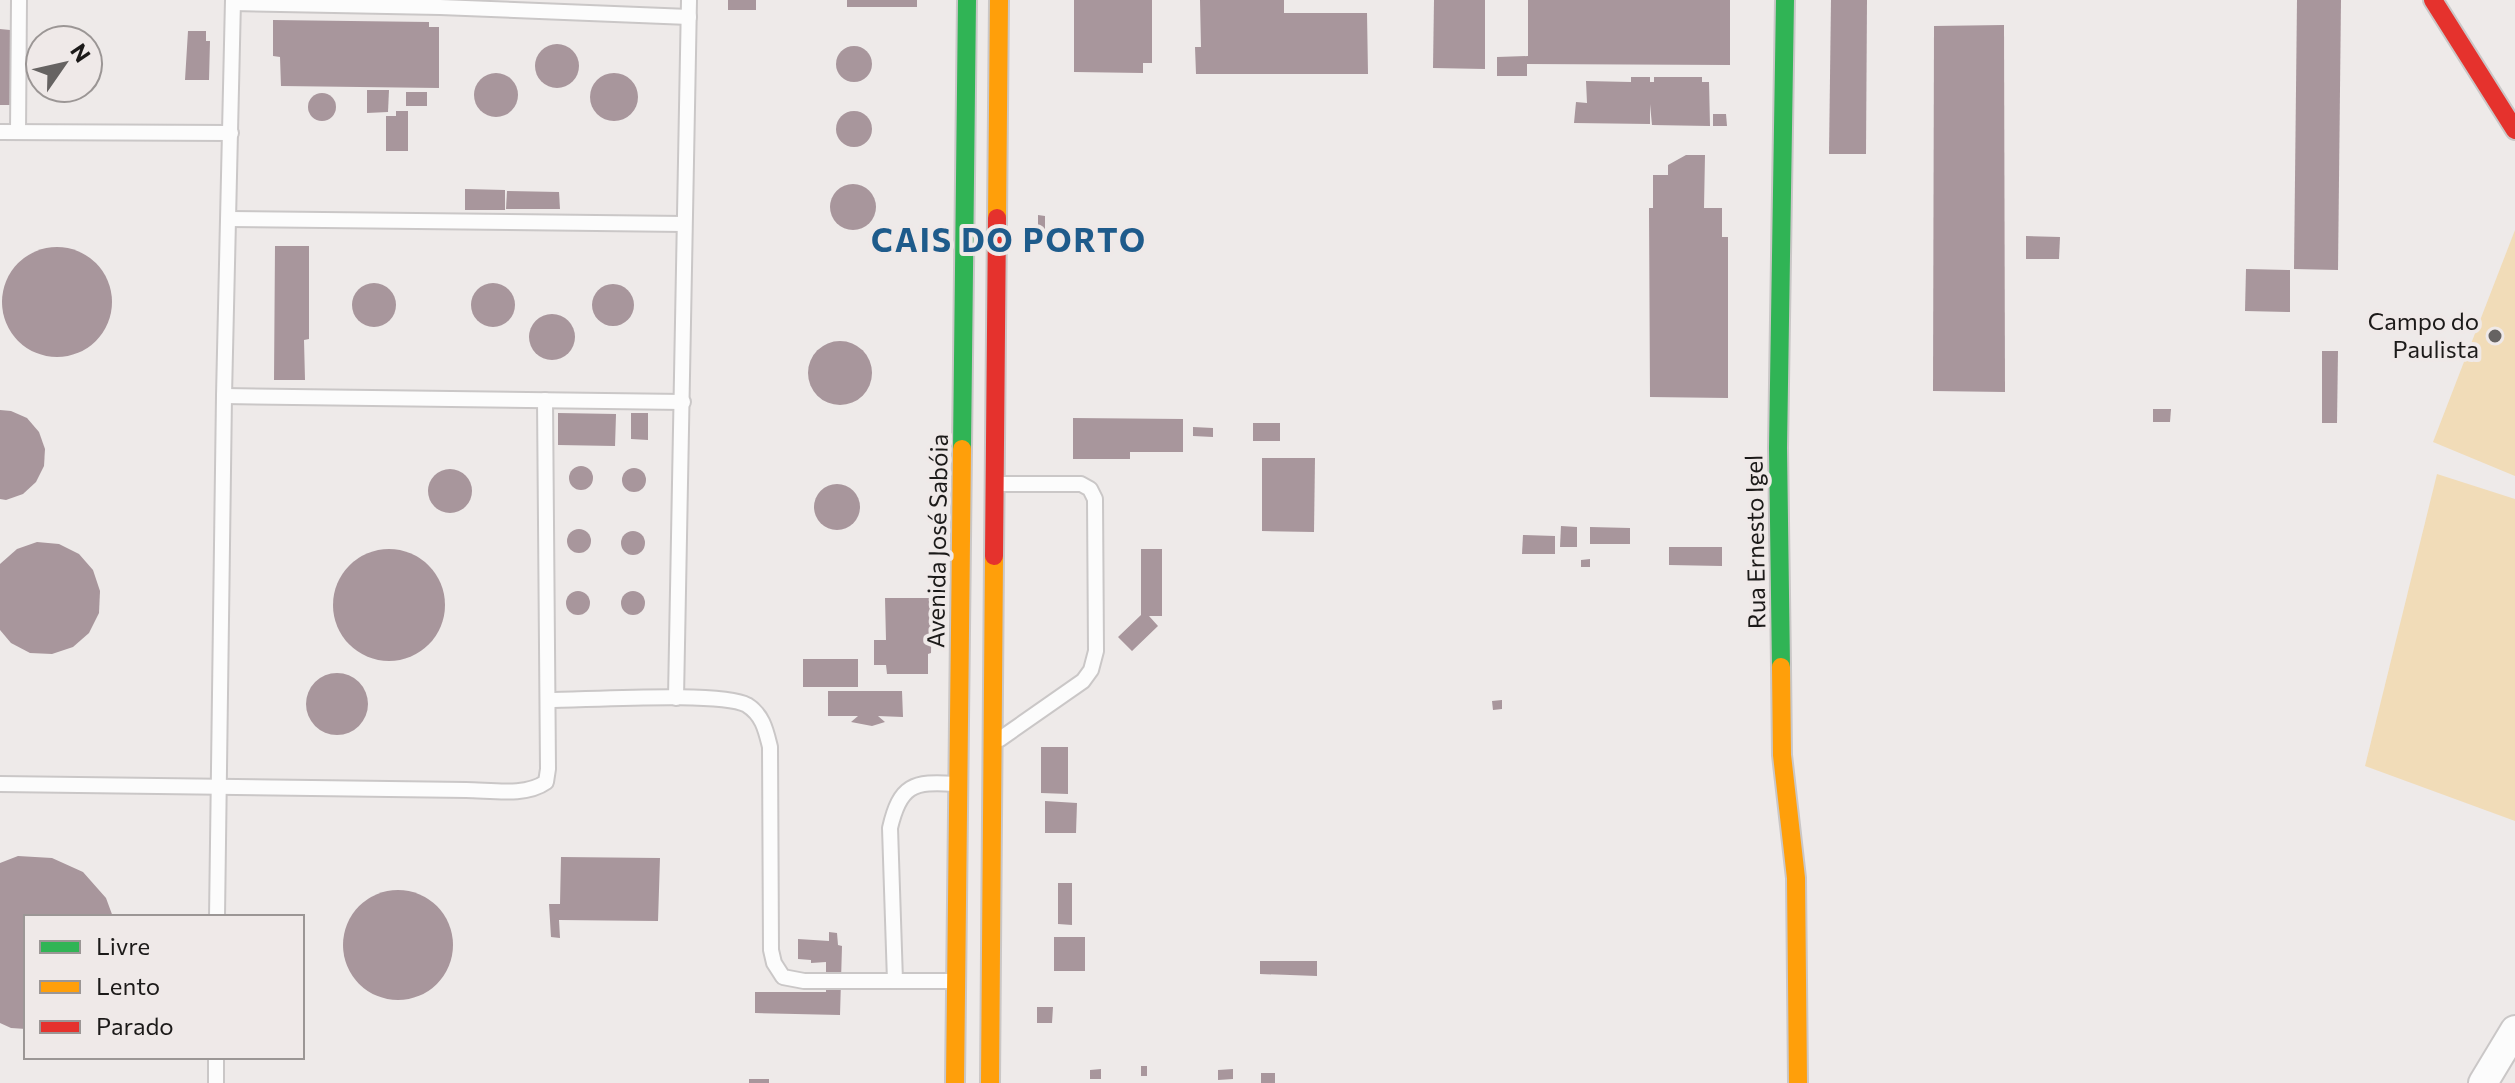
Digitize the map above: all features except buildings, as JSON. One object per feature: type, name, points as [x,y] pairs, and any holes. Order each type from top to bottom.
[{"type":"main road","name":"Avenida José Sabóia","points":[[967,0],[959,784],[974,981],[990,1083]]},
{"type":"main road","name":"Avenida José Sabóia","points":[[955,1083],[974,981],[994,744],[999,0]]},
{"type":"main road","name":"Rua Ernesto Igel","points":[[1785,0],[1779,510],[1782,755],[1796,861],[1798,1083]]},
{"type":"main road","points":[[2433,0],[2515,130]]},
{"type":"street","points":[[2483,1083],[2515,1030]]},
{"type":"lane","points":[[18,132],[19,0]]},
{"type":"lane","points":[[676,698],[689,0]]},
{"type":"lane","points":[[217,915],[233,1],[466,4],[689,17]]},
{"type":"lane","points":[[0,132],[231,133]]},
{"type":"lane","points":[[229,219],[684,224]]},
{"type":"lane","points":[[224,396],[683,402]]},
{"type":"lane","points":[[0,784],[530,791],[546,782],[545,400]]},
{"type":"lane","points":[[994,744],[1083,681],[1091,670],[1096,651],[1095,499],[1090,489],[1081,484],[995,484]]},
{"type":"lane","points":[[548,700],[676,698],[725,699],[744,703],[757,712],[765,725],[770,747],[771,950],[774,963],[783,977],[804,981],[974,981]]},
{"type":"lane","points":[[895,981],[890,828],[895,807],[903,794],[915,784],[959,784]]},
{"type":"lane","points":[[216,1059],[216,1083]]},
{"type":"shaded area","name":"Campo do Paulista","points":[[2515,230],[2515,476],[2433,442]]},
{"type":"shaded area","points":[[2437,474],[2515,499],[2515,821],[2365,766]]},
{"type":"traffic: fast","points":[[962,449],[967,0]]},
{"type":"traffic: fast","points":[[1781,667],[1778,448],[1785,0]]},
{"type":"traffic: slow","points":[[997,218],[999,0]]},
{"type":"traffic: slow","points":[[955,1083],[962,449]]},
{"type":"traffic: slow","points":[[990,1083],[994,556]]},
{"type":"traffic: slow","points":[[1781,667],[1782,755],[1796,878],[1798,1083]]},
{"type":"traffic: jam","points":[[2433,0],[2515,130]]},
{"type":"traffic: jam","points":[[994,556],[997,218]]},
{"type":"place","name":"Campo do Paulista","points":[[2495,336]]},
{"type":"district","name":"CAIS DO PORTO","points":[[1009,241]]}]
